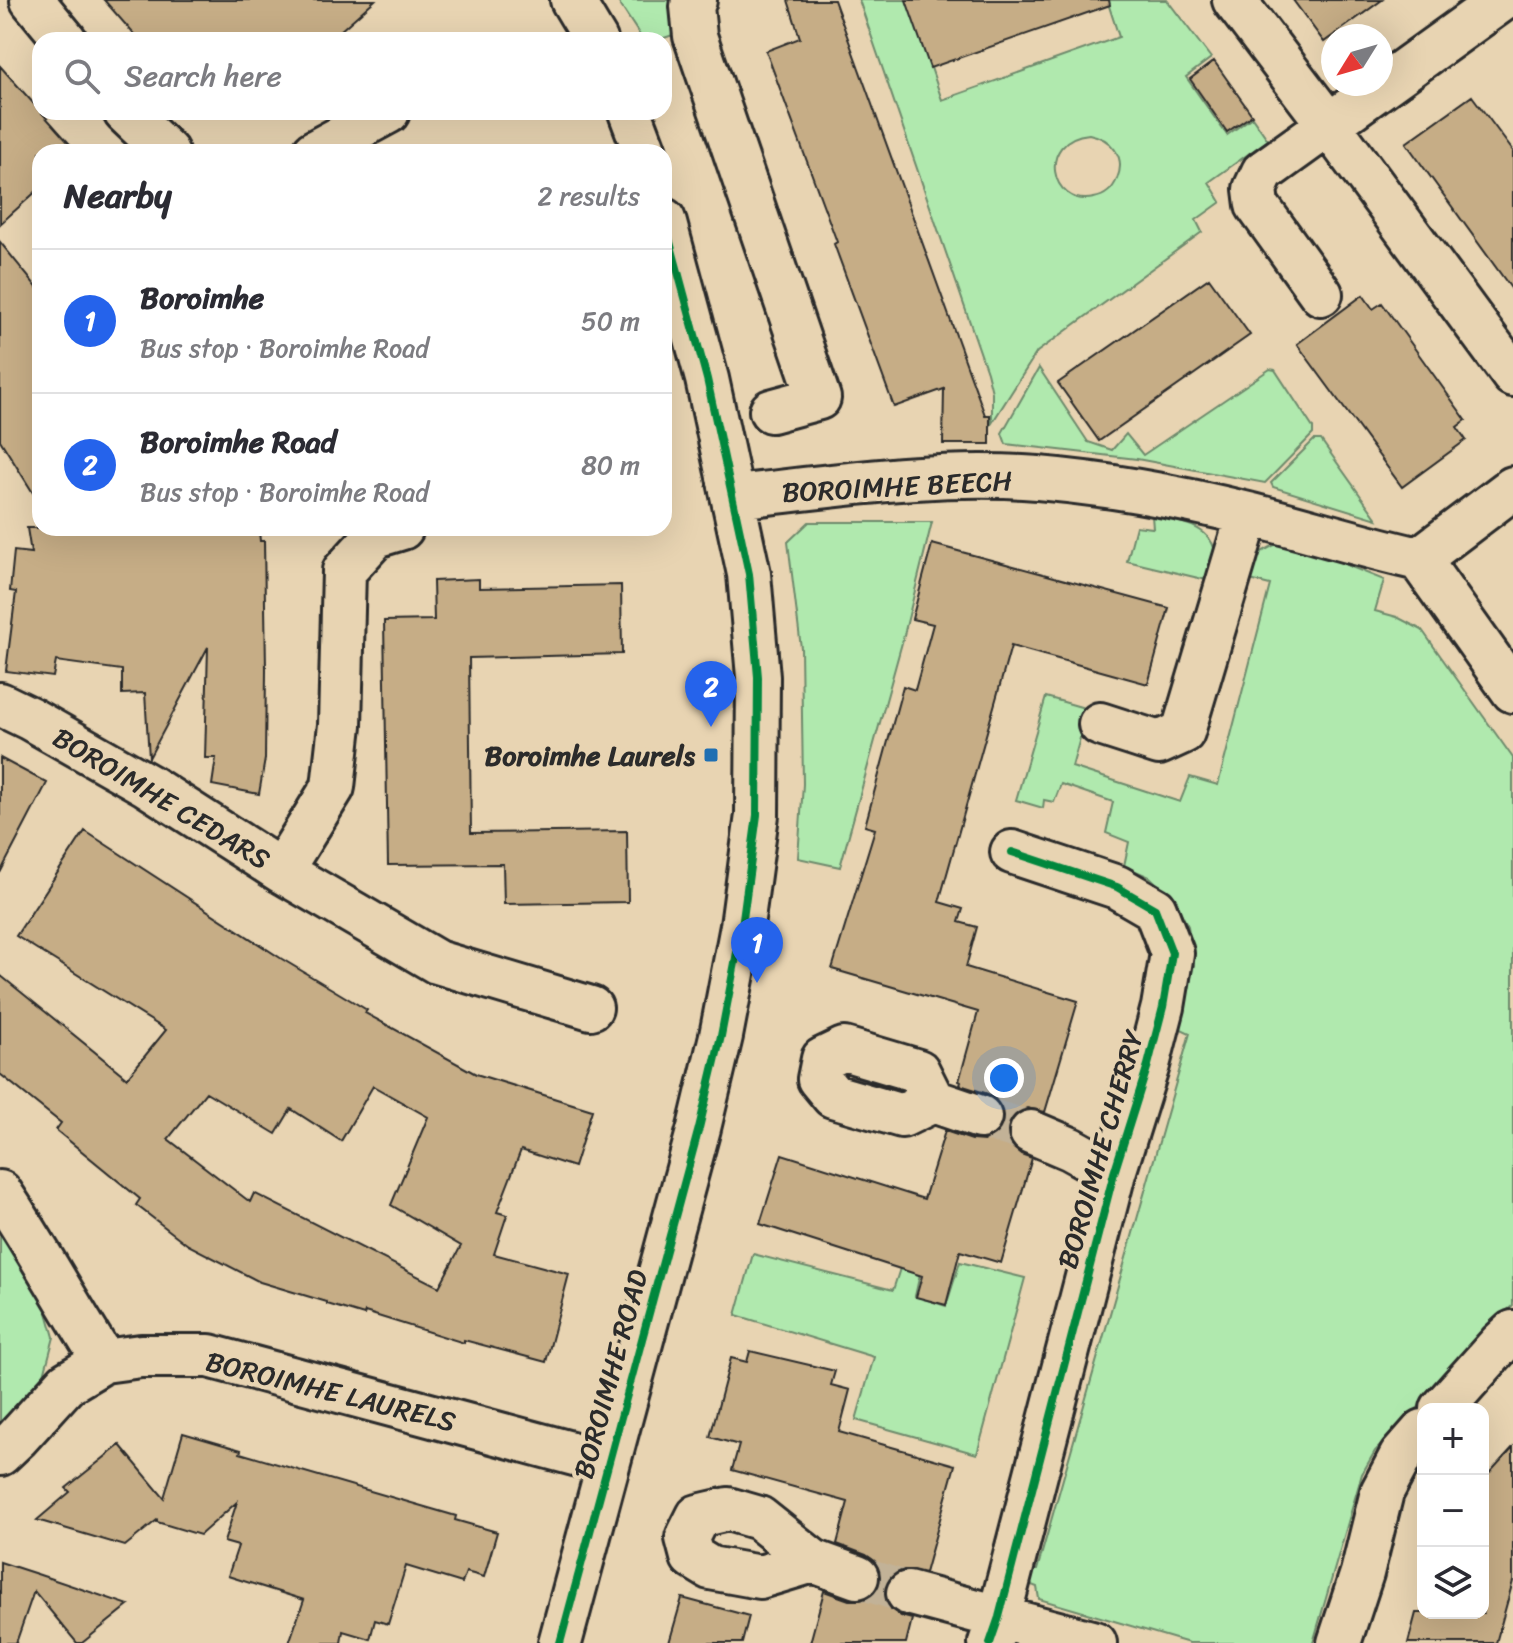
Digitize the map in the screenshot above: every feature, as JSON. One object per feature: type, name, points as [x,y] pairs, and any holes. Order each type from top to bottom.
[{"type":"street","points":[[32,0],[58,32]]},
{"type":"street","points":[[572,0],[591,32]]},
{"type":"street","points":[[695,0],[692,6],[695,36],[819,398],[771,411]]},
{"type":"street","points":[[1234,0],[1513,375]]},
{"type":"street","points":[[1321,294],[1257,205],[1255,189],[1263,172],[1502,0]]},
{"type":"street","points":[[133,120],[159,144]]},
{"type":"street","points":[[329,144],[373,120]]},
{"type":"street","points":[[633,120],[642,144]]},
{"type":"street","name":"BOROIMHE ROAD","points":[[560,1643],[699,1128],[742,926],[756,829],[758,677],[749,574],[707,379],[672,250]]},
{"type":"street","name":"BOROIMHE BEECH","points":[[734,497],[942,477],[1036,478],[1170,497],[1419,559]]},
{"type":"street","points":[[1513,488],[1419,559],[1513,691]]},
{"type":"street","points":[[1100,724],[1159,743],[1183,732],[1248,514]]},
{"type":"street","name":"BOROIMHE CEDARS","points":[[281,871],[333,787],[340,725],[344,571],[376,536]]},
{"type":"street","name":"BOROIMHE CEDARS","points":[[0,704],[147,785],[281,871],[437,962],[591,1008]]},
{"type":"street","name":"BOROIMHE CHERRY","points":[[994,1630],[1114,1173],[1148,1065],[1163,1007],[1172,953],[1155,909],[1117,887],[1012,852]]},
{"type":"street","points":[[933,1101],[980,1117]]},
{"type":"street","name":"BOROIMHE CHERRY","points":[[1031,1132],[1071,1149],[1114,1173]]},
{"type":"street","points":[[0,1192],[104,1361],[67,1383],[0,1454]]},
{"type":"street","points":[[1447,1403],[1513,1332]]},
{"type":"street","name":"BOROIMHE LAURELS","points":[[104,1361],[141,1356],[209,1356],[608,1463]]},
{"type":"street","points":[[1339,1643],[1362,1573],[1382,1492],[1401,1456],[1417,1438]]},
{"type":"street","points":[[813,1561],[857,1577]]},
{"type":"street","points":[[908,1593],[994,1630],[1095,1643]]},
{"type":"green space","points":[[617,0],[675,0],[676,34],[638,32]]},
{"type":"green space","points":[[859,0],[908,0],[942,100],[1119,37],[1107,0],[1167,0],[1211,58],[1186,77],[1227,135],[1252,117],[1268,140],[1209,182],[1221,202],[1196,220],[1202,232],[1037,352],[992,423],[992,392]],"holes":[[[1089,134],[1115,149],[1120,171],[1105,194],[1079,198],[1067,193],[1059,183],[1055,172],[1056,159],[1061,148],[1072,139]]]},
{"type":"green space","points":[[1039,368],[1088,442],[1112,450],[1126,434],[1143,455],[1270,369],[1275,370],[1313,428],[1313,434],[1265,483],[1137,459],[1006,444],[1002,433]]},
{"type":"green space","points":[[1314,440],[1321,440],[1377,519],[1273,487],[1271,483]]},
{"type":"green space","points":[[1152,516],[1192,526],[1208,537],[1216,556],[1211,581],[1127,561],[1136,526],[1153,528]]},
{"type":"green space","points":[[809,522],[932,522],[840,867],[798,858],[803,784],[801,648],[788,542]]},
{"type":"green space","points":[[1278,543],[1324,556],[1384,580],[1375,611],[1397,617],[1422,630],[1513,758],[1513,1305],[1485,1331],[1422,1403],[1417,1403],[1417,1409],[1375,1451],[1362,1474],[1313,1643],[1189,1643],[1039,1599],[1037,1587],[1029,1584],[1034,1570],[1037,1570],[1190,1033],[1179,1028],[1194,965],[1188,926],[1174,900],[1150,877],[1124,866],[1129,842],[1106,833],[1113,802],[1061,784],[1054,802],[1044,800],[1043,808],[1016,800],[1046,697],[1088,709],[1072,767],[1180,802],[1190,777],[1218,785],[1270,585],[1246,579],[1256,555]]},
{"type":"green space","points":[[0,1227],[46,1309],[54,1337],[44,1375],[0,1423]]},
{"type":"green space","points":[[906,1250],[924,1256],[915,1296],[946,1306],[960,1262],[1025,1278],[977,1454],[856,1420],[874,1357],[736,1315],[753,1254],[893,1290]]},
{"type":"building","points":[[104,0],[375,0],[339,32],[132,32]]},
{"type":"building","points":[[788,0],[834,0],[985,415],[990,415],[990,444],[943,444],[944,389],[894,407],[766,51],[800,38]]},
{"type":"building","points":[[906,0],[1109,0],[1110,5],[930,68]]},
{"type":"building","points":[[1293,0],[1382,0],[1349,24],[1321,24],[1321,38]]},
{"type":"building","points":[[1214,61],[1252,115],[1227,132],[1190,79]]},
{"type":"building","points":[[0,66],[32,102],[32,120],[48,120],[70,144],[32,144],[32,195],[0,224]]},
{"type":"building","points":[[1472,96],[1513,151],[1513,291],[1406,143]]},
{"type":"building","points":[[0,242],[32,281],[32,491],[0,440]]},
{"type":"building","points":[[1209,278],[1250,335],[1099,441],[1058,383]]},
{"type":"building","points":[[1363,295],[1373,309],[1382,303],[1466,420],[1457,427],[1466,440],[1402,487],[1297,344]]},
{"type":"building","points":[[27,528],[32,528],[32,536],[260,536],[260,541],[264,541],[266,670],[265,759],[259,794],[212,785],[216,758],[205,758],[208,647],[149,758],[145,693],[122,694],[122,670],[56,661],[53,677],[6,671],[16,592],[10,591],[14,551],[31,553]]},
{"type":"building","points":[[932,544],[1169,608],[1148,684],[1011,646],[939,902],[963,909],[959,922],[977,927],[966,967],[1078,1001],[1045,1112],[1027,1108],[1016,1113],[1009,1123],[1007,1134],[1011,1146],[1032,1158],[1001,1263],[960,1251],[946,1305],[916,1297],[922,1276],[760,1224],[782,1154],[924,1199],[945,1131],[984,1141],[995,1136],[1003,1124],[1003,1112],[997,1101],[988,1094],[960,1085],[959,1081],[978,1012],[832,969],[875,829],[865,826],[903,686],[915,690],[933,624],[912,619]]},
{"type":"building","points":[[479,579],[479,588],[621,585],[622,654],[469,658],[471,833],[627,831],[628,902],[504,904],[503,864],[388,865],[384,621],[434,620],[433,581]]},
{"type":"building","points":[[0,758],[47,783],[0,873]]},
{"type":"building","points":[[85,831],[282,959],[367,1010],[365,1013],[476,1074],[592,1110],[574,1167],[521,1150],[497,1212],[507,1215],[494,1254],[569,1274],[546,1362],[464,1340],[464,1343],[260,1282],[188,1245],[136,1205],[140,1199],[56,1130],[61,1123],[0,1074],[0,975],[127,1078],[166,1030],[16,936]],"holes":[[[373,1086],[428,1117],[391,1205],[461,1246],[439,1287],[254,1193],[250,1202],[168,1139],[206,1092],[276,1134],[291,1109],[341,1141]]]},
{"type":"building","points":[[750,1351],[835,1371],[831,1385],[850,1390],[839,1432],[955,1465],[925,1573],[901,1570],[885,1586],[885,1598],[891,1609],[912,1619],[906,1643],[810,1643],[824,1591],[849,1600],[862,1600],[872,1596],[879,1586],[880,1572],[876,1562],[866,1555],[837,1544],[848,1502],[732,1470],[739,1445],[710,1437],[731,1358],[747,1362]]},
{"type":"building","points":[[183,1433],[241,1450],[240,1453],[456,1516],[455,1520],[497,1532],[484,1577],[466,1572],[462,1583],[406,1566],[388,1624],[375,1620],[370,1639],[343,1631],[341,1643],[289,1643],[304,1600],[228,1576],[238,1546],[224,1542],[237,1502],[200,1535],[157,1520],[125,1546],[37,1520],[70,1492],[66,1488],[120,1445],[164,1498]]},
{"type":"building","points":[[1513,1447],[1513,1581],[1496,1643],[1408,1643],[1416,1613],[1417,1619],[1489,1619],[1489,1473]]},
{"type":"building","points":[[0,1562],[129,1605],[82,1643],[77,1643],[34,1591],[16,1643],[0,1643]]},
{"type":"building","points":[[682,1598],[749,1616],[742,1643],[669,1643]]},
{"type":"tunnel","points":[[980,1117],[1031,1132]]},
{"type":"tunnel","points":[[857,1577],[908,1593]]},
{"type":"cycle path","points":[[560,1643],[721,1036],[742,926],[757,815],[758,677],[749,574],[707,379],[672,250]]},
{"type":"cycle path","points":[[990,1643],[1114,1173],[1148,1065],[1163,1007],[1172,953],[1155,909],[1117,887],[1012,852]]},
{"type":"place","name":"Boroimhe Road","points":[[711,727]]},
{"type":"place","name":"Boroimhe Laurels","points":[[711,755]]},
{"type":"place","name":"Boroimhe","points":[[757,983]]}]
